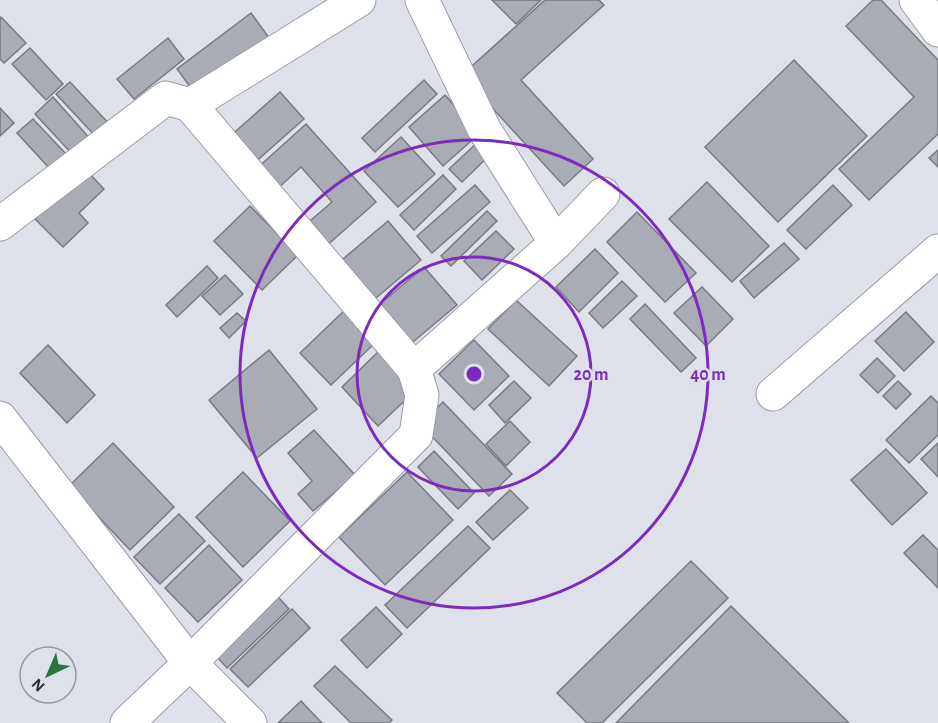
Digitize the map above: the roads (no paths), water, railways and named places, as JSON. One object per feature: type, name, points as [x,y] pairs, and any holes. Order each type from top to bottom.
[{"type":"street","points":[[190,105],[360,0]]},
{"type":"street","points":[[422,0],[484,129],[556,243]]},
{"type":"street","points":[[916,0],[938,30]]},
{"type":"street","points":[[0,224],[166,98],[190,105],[414,369],[422,395],[416,435],[190,663],[127,723]]},
{"type":"street","points":[[414,369],[556,243],[603,194]]},
{"type":"street","points":[[773,394],[938,251]]},
{"type":"street","points":[[0,418],[190,663],[250,723]]}]
